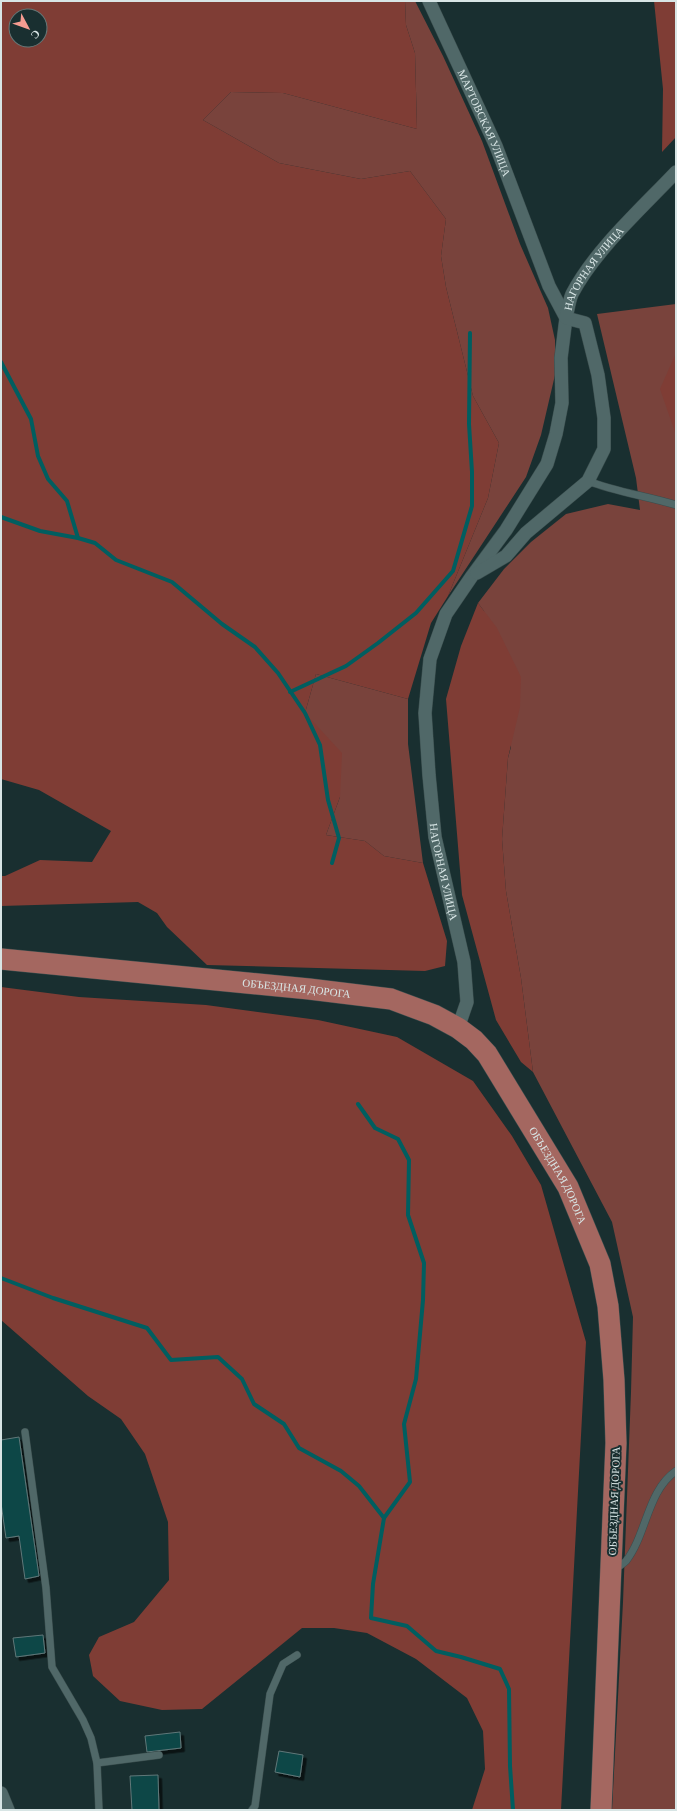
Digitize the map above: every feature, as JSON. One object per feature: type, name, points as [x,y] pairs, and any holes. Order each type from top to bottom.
[{"type":"main road","name":"ОБЪЕЗДНАЯ ДОРОГА","points":[[1,959],[309,989],[391,1000],[434,1015],[458,1028],[474,1040],[487,1054],[568,1187],[600,1264],[608,1306],[614,1380],[616,1443],[612,1572],[601,1810]]},
{"type":"street","name":"МАРТОВСКАЯ УЛИЦА","points":[[429,1],[496,146],[549,286],[566,318]]},
{"type":"street","name":"НАГОРНАЯ УЛИЦА","points":[[458,1028],[467,1002],[464,962],[435,837],[425,713],[430,659],[446,614],[506,530],[547,464],[556,434],[562,403],[561,358],[566,318],[571,296],[583,276],[609,243],[676,172]]},
{"type":"street","name":"НАГОРНАЯ УЛИЦА","points":[[472,576],[506,556],[526,533],[588,481],[604,449],[604,418],[598,375],[585,323],[566,318]]},
{"type":"street","points":[[1,1793],[8,1810]]},
{"type":"lane","points":[[588,481],[609,489],[676,504]]},
{"type":"lane","points":[[24,1432],[46,1588],[52,1667],[86,1726],[91,1738],[97,1763],[99,1810]]},
{"type":"lane","points":[[612,1572],[625,1562],[636,1544],[656,1494],[676,1471]]},
{"type":"lane","points":[[252,1810],[255,1806],[270,1694],[283,1664],[297,1655]]},
{"type":"lane","points":[[97,1763],[159,1755]]},
{"type":"shaded area","points":[[1,1],[405,1],[406,25],[415,53],[417,129],[283,93],[231,92],[203,120],[279,163],[361,179],[410,171],[446,219],[441,256],[446,287],[473,396],[499,443],[488,498],[448,596],[431,623],[408,699],[316,674],[305,713],[342,753],[340,797],[326,835],[365,841],[384,856],[423,863],[447,941],[445,966],[425,971],[207,965],[167,927],[157,913],[138,902],[1,906],[1,876],[5,876],[40,860],[92,862],[111,831],[39,790],[1,779]]},
{"type":"shaded area","points":[[405,1],[415,1],[443,56],[482,141],[520,244],[548,308],[555,340],[555,375],[541,435],[526,477],[448,596],[488,498],[499,443],[473,396],[446,287],[441,256],[446,219],[410,171],[361,179],[279,163],[203,120],[231,92],[283,93],[417,129],[415,53],[406,25]]},
{"type":"shaded area","points":[[654,1],[676,1],[676,137],[662,152],[663,89]]},
{"type":"shaded area","points":[[676,304],[676,1810],[612,1810],[623,1602],[633,1317],[612,1222],[533,1072],[521,978],[506,891],[502,839],[508,758],[511,747],[484,611],[478,603],[504,569],[531,542],[566,514],[608,504],[640,510],[636,478],[597,314]]},
{"type":"shaded area","points":[[676,353],[676,435],[660,389]]},
{"type":"shaded area","points":[[478,603],[497,628],[521,677],[520,707],[508,758],[502,839],[506,891],[521,978],[533,1072],[521,1062],[496,1020],[462,895],[446,699],[461,646]]},
{"type":"shaded area","points":[[316,674],[408,699],[408,744],[423,863],[384,856],[365,841],[326,835],[340,797],[305,713]]},
{"type":"shaded area","points":[[1,987],[79,997],[206,1005],[318,1020],[397,1037],[473,1081],[512,1136],[541,1185],[586,1342],[561,1810],[472,1810],[485,1769],[483,1731],[467,1698],[416,1659],[367,1633],[334,1628],[302,1628],[202,1709],[162,1710],[120,1701],[93,1676],[89,1655],[99,1637],[134,1622],[169,1580],[168,1522],[145,1454],[121,1419],[88,1396],[1,1320]]},
{"type":"building","points":[[19,1437],[39,1576],[25,1579],[19,1536],[6,1538],[1,1503],[1,1440]]},
{"type":"building","points":[[43,1635],[45,1653],[16,1657],[13,1638]]},
{"type":"building","points":[[180,1732],[181,1748],[147,1752],[145,1736]]},
{"type":"building","points":[[279,1751],[303,1755],[300,1777],[275,1772]]},
{"type":"building","points":[[158,1775],[159,1810],[132,1810],[130,1776]]},
{"type":"waterway","points":[[290,692],[346,666],[378,643],[416,613],[453,571],[472,506],[472,472],[469,424],[470,333]]},
{"type":"waterway","points":[[1,362],[31,419],[38,456],[48,479],[67,501],[78,538]]},
{"type":"waterway","points":[[1,517],[40,531],[78,538],[95,543],[116,560],[172,582],[222,624],[255,647],[278,673],[305,713],[320,745],[328,800],[339,838],[332,863]]},
{"type":"waterway","points":[[358,1104],[375,1128],[398,1139],[409,1160],[408,1215],[424,1263],[423,1300],[416,1379],[404,1424],[410,1482],[384,1518],[373,1584],[371,1618],[407,1626],[436,1651],[500,1669],[509,1689],[510,1766],[513,1810]]},
{"type":"waterway","points":[[1,1278],[53,1298],[147,1328],[171,1360],[218,1357],[242,1379],[254,1404],[284,1424],[299,1448],[341,1471],[359,1486],[384,1518]]}]
